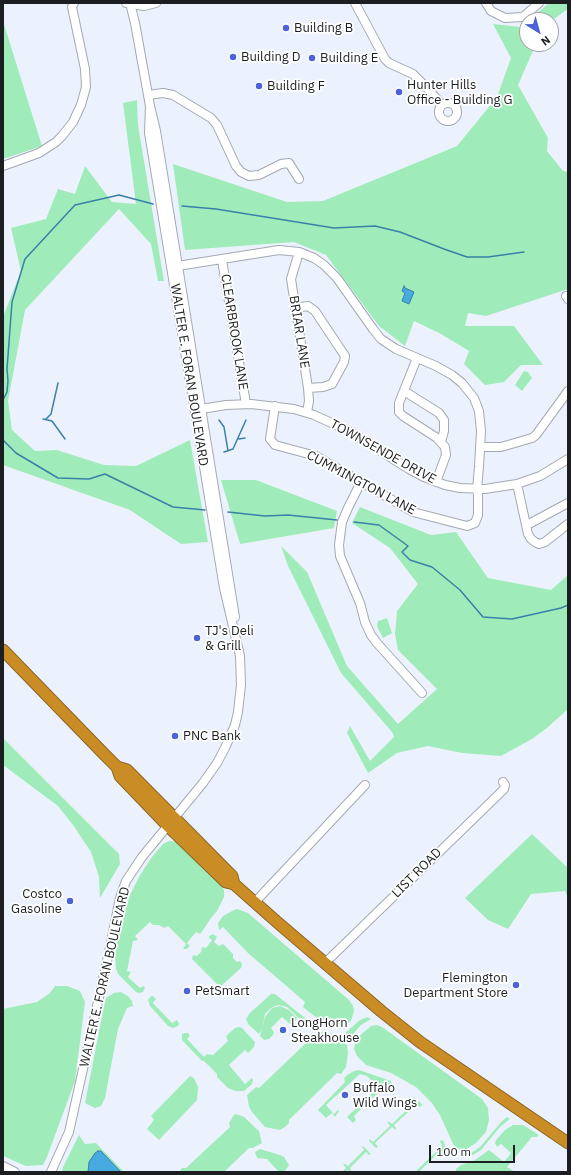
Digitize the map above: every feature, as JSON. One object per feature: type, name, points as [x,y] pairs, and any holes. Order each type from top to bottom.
[{"type":"highway","points":[[3,650],[117,767],[120,776],[171,821],[226,882],[234,884],[420,1042],[513,1104],[568,1143]]},
{"type":"street","points":[[3,166],[39,153],[50,147],[62,136],[73,122],[78,112],[84,96],[86,78],[84,61],[72,7],[74,3]]},
{"type":"street","points":[[128,3],[144,6],[156,3]]},
{"type":"street","name":"WALTER E. FORAN BOULEVARD","points":[[51,1172],[70,1132],[120,898],[126,881],[142,856],[209,776],[222,754],[233,731],[238,712],[241,685],[240,656],[228,569],[198,410],[175,267],[149,133],[150,106],[135,23],[128,3]]},
{"type":"street","points":[[355,3],[385,59],[389,63],[413,74],[442,105]]},
{"type":"street","points":[[486,3],[491,11],[505,18],[523,17],[539,3]]},
{"type":"street","points":[[148,95],[158,93],[168,94],[211,118],[217,125],[236,166],[249,176],[259,175],[280,164],[289,163],[299,179]]},
{"type":"street","name":"CUMMINGTON LANE","points":[[175,267],[279,250],[299,252],[319,261],[333,274],[381,339],[391,346],[436,366],[452,375],[462,383],[477,404],[480,417],[481,447],[477,490],[478,515],[475,523],[467,526],[413,512],[316,456],[275,445],[270,439],[275,406]]},
{"type":"street","name":"BRIAR LANE","points":[[299,252],[290,279],[308,388],[309,401],[307,412]]},
{"type":"street","name":"CLEARBROOK LANE","points":[[222,260],[246,404]]},
{"type":"street","points":[[295,308],[308,306],[315,310],[345,356],[344,362],[332,384],[323,387],[308,388]]},
{"type":"street","points":[[417,358],[399,403],[399,412],[441,442],[445,447],[446,455],[436,482]]},
{"type":"street","points":[[404,391],[439,413],[444,420],[444,431],[441,442]]},
{"type":"street","points":[[481,447],[501,448],[532,438],[536,435],[568,391]]},
{"type":"street","name":"TOWNSENDE DRIVE","points":[[198,410],[226,405],[246,404],[275,406],[307,412],[350,431],[409,469],[436,482],[455,487],[477,490],[517,484],[540,476],[568,459]]},
{"type":"street","points":[[360,482],[342,522],[340,555],[360,603],[371,635],[422,694]]},
{"type":"street","points":[[517,484],[530,539],[539,544],[550,539],[568,524]]},
{"type":"street","points":[[527,525],[568,503]]},
{"type":"street","name":"LIST ROAD","points":[[326,963],[504,789],[505,785],[503,782]]},
{"type":"street","points":[[255,902],[365,784]]},
{"type":"street","points":[[3,1166],[15,1172]]},
{"type":"green space","points":[[549,3],[568,3],[568,9],[559,15],[559,12],[538,12]]},
{"type":"green space","points":[[3,21],[42,146],[3,159]]},
{"type":"green space","points":[[493,24],[519,27],[519,52],[532,52],[518,85],[548,138],[547,151],[563,171],[568,172],[568,289],[486,316],[468,313],[465,326],[514,326],[543,365],[521,365],[504,382],[485,385],[464,364],[469,351],[441,334],[414,321],[405,346],[379,326],[326,255],[294,242],[185,250],[173,164],[287,202],[323,201],[457,146],[497,97],[511,58]]},
{"type":"green space","points":[[137,100],[138,125],[164,281],[158,281],[151,244],[119,209],[25,310],[8,401],[12,430],[35,451],[57,450],[104,465],[136,466],[190,440],[208,542],[181,544],[130,510],[3,465],[3,317],[21,271],[11,228],[46,219],[58,189],[75,194],[85,166],[112,202],[136,204],[123,103]]},
{"type":"green space","points":[[524,371],[528,372],[532,378],[522,391],[515,385]]},
{"type":"green space","points":[[221,480],[256,480],[337,511],[334,528],[240,544]]},
{"type":"green space","points":[[360,507],[431,535],[456,532],[488,578],[551,590],[568,575],[568,709],[532,739],[501,756],[462,753],[428,746],[397,753],[368,773],[347,733],[350,726],[370,761],[394,737],[392,732],[341,673],[288,566],[281,546],[307,572],[347,666],[398,724],[437,689],[398,650],[395,634],[397,611],[418,584],[390,548],[352,523]]},
{"type":"green space","points":[[387,618],[392,633],[383,638],[377,626],[378,621]]},
{"type":"green space","points":[[3,738],[119,854],[120,864],[100,898],[99,877],[91,852],[58,806],[3,765]]},
{"type":"green space","points":[[532,834],[568,868],[568,898],[565,891],[531,894],[508,929],[488,920],[465,898]]},
{"type":"green space","points":[[169,841],[178,842],[220,884],[224,890],[224,897],[217,911],[201,933],[196,932],[187,943],[190,946],[187,949],[183,949],[186,944],[168,926],[164,928],[159,925],[153,925],[150,922],[135,936],[138,940],[133,941],[127,971],[131,972],[128,977],[140,988],[143,986],[145,988],[143,992],[139,993],[136,992],[119,975],[116,969],[115,953],[119,929],[130,895],[140,875],[163,844]]},
{"type":"green space","points":[[237,909],[248,913],[349,1000],[354,1011],[350,1022],[336,1028],[323,1023],[303,1007],[305,1002],[248,953],[223,927],[219,930],[218,923],[223,916]]},
{"type":"green space","points":[[213,934],[217,937],[214,942],[219,946],[223,944],[233,954],[233,958],[237,962],[240,961],[242,964],[241,968],[220,987],[192,959],[193,955],[197,956],[201,952],[202,947],[206,948],[212,940],[209,936]]},
{"type":"green space","points":[[55,986],[67,986],[80,991],[85,1002],[75,1081],[43,1165],[26,1166],[3,1156],[3,1009],[37,1002],[50,993]]},
{"type":"green space","points":[[121,992],[129,997],[133,1006],[127,1008],[118,1029],[105,1098],[101,1106],[95,1108],[85,1103],[104,1006],[106,998],[114,993]]},
{"type":"green space","points":[[271,994],[275,994],[305,1018],[308,1024],[305,1024],[287,1007],[279,1005],[271,1008],[265,1014],[262,1029],[259,1034],[248,1024],[246,1019],[250,1013]]},
{"type":"green space","points":[[151,996],[156,999],[153,1003],[172,1023],[177,1020],[179,1024],[178,1026],[173,1028],[168,1026],[150,1006],[148,1000]]},
{"type":"green space","points":[[280,1006],[289,1010],[297,1018],[291,1025],[282,1017],[271,1028],[274,1032],[273,1035],[269,1039],[264,1040],[260,1036],[265,1017],[272,1008]]},
{"type":"green space","points":[[367,1017],[371,1019],[361,1025],[349,1039],[344,1034],[360,1020]]},
{"type":"green space","points":[[377,1025],[382,1027],[482,1099],[488,1108],[489,1120],[486,1132],[476,1143],[465,1150],[457,1148],[453,1144],[440,1115],[432,1103],[416,1087],[391,1073],[366,1065],[357,1056],[354,1049],[356,1039],[371,1026]]},
{"type":"green space","points":[[235,1028],[242,1028],[255,1042],[254,1047],[248,1053],[245,1050],[229,1065],[245,1084],[252,1078],[252,1084],[244,1091],[235,1091],[228,1088],[217,1077],[217,1074],[182,1040],[182,1034],[188,1033],[190,1036],[187,1039],[204,1057],[207,1054],[213,1055],[228,1041],[226,1036]]},
{"type":"green space","points":[[323,1032],[334,1034],[347,1045],[348,1053],[346,1067],[341,1074],[337,1073],[289,1120],[289,1123],[285,1127],[280,1130],[265,1127],[249,1107],[247,1095],[256,1087],[259,1088],[307,1042],[309,1036]]},
{"type":"green space","points":[[359,1070],[391,1081],[392,1086],[390,1087],[387,1084],[354,1116],[356,1120],[353,1123],[347,1117],[375,1090],[373,1088],[376,1085],[367,1076],[360,1074],[326,1105],[334,1114],[338,1110],[339,1111],[335,1117],[332,1113],[326,1118],[318,1110],[345,1082],[344,1078],[347,1075]]},
{"type":"green space","points":[[190,1076],[194,1078],[198,1087],[197,1100],[159,1140],[147,1129],[154,1120],[151,1116]]},
{"type":"green space","points":[[414,1097],[422,1105],[420,1107],[416,1105],[394,1125],[396,1130],[392,1127],[375,1143],[378,1147],[376,1148],[369,1141],[369,1139],[373,1142],[390,1126],[388,1121],[392,1124],[414,1103],[411,1099]]},
{"type":"green space","points":[[236,1114],[244,1117],[259,1131],[262,1143],[253,1148],[249,1148],[224,1172],[179,1172],[182,1168],[186,1168],[230,1127],[229,1123]]},
{"type":"green space","points":[[507,1117],[510,1119],[500,1127],[481,1150],[471,1156],[461,1158],[462,1156],[473,1152],[481,1146]]},
{"type":"green space","points":[[513,1125],[523,1125],[539,1135],[537,1137],[532,1137],[507,1167],[515,1172],[456,1172],[456,1169],[461,1165],[475,1160],[489,1150],[504,1162],[511,1153],[501,1144],[497,1147],[495,1143],[505,1130]]},
{"type":"green space","points":[[79,1135],[85,1144],[96,1143],[124,1172],[62,1172]]},
{"type":"green space","points":[[442,1140],[444,1142],[446,1155],[441,1157],[437,1154],[419,1172],[415,1172],[442,1146],[440,1141]]},
{"type":"green space","points":[[363,1146],[371,1154],[369,1155],[366,1152],[350,1168],[352,1172],[347,1170],[346,1172],[342,1172],[346,1168],[343,1164],[348,1166],[364,1150],[362,1147]]},
{"type":"green space","points":[[260,1149],[284,1157],[289,1165],[285,1171],[279,1172],[267,1159],[257,1158],[255,1152]]},
{"type":"water","points":[[404,286],[405,288],[414,292],[409,304],[402,301],[405,293],[402,291]]},
{"type":"water","points":[[98,1151],[101,1151],[121,1172],[88,1172],[89,1162]]},
{"type":"waterway","points":[[3,400],[7,392],[7,369],[12,302],[25,259],[75,205],[119,195],[153,204]]},
{"type":"waterway","points":[[182,206],[216,209],[334,228],[375,226],[400,232],[467,257],[488,257],[524,252]]},
{"type":"waterway","points":[[46,419],[51,414],[58,383]]},
{"type":"waterway","points":[[43,419],[52,421],[65,439]]},
{"type":"waterway","points":[[219,420],[224,427],[228,451]]},
{"type":"waterway","points":[[224,452],[233,449],[246,420]]},
{"type":"waterway","points":[[239,439],[245,438]]},
{"type":"waterway","points":[[3,440],[16,453],[58,478],[89,479],[105,474],[173,507],[205,510]]},
{"type":"waterway","points":[[228,512],[265,516],[288,515],[337,520]]},
{"type":"waterway","points":[[354,522],[379,525],[408,546],[402,552],[410,560],[432,567],[460,590],[483,617],[512,619],[561,608],[568,605]]},
{"type":"place","name":"Building B","points":[[286,28]]},
{"type":"place","name":"Building D","points":[[233,57]]},
{"type":"place","name":"Building E","points":[[312,58]]},
{"type":"place","name":"Building F","points":[[259,86]]},
{"type":"place","name":"Hunter Hills Office - Building G","points":[[399,92]]},
{"type":"place","name":"TJ's Deli & Grill","points":[[197,638]]},
{"type":"place","name":"PNC Bank","points":[[175,736]]},
{"type":"place","name":"Costco Gasoline","points":[[70,901]]},
{"type":"place","name":"Flemington Department Store","points":[[516,985]]},
{"type":"place","name":"PetSmart","points":[[187,991]]},
{"type":"place","name":"LongHorn Steakhouse","points":[[283,1030]]},
{"type":"place","name":"Buffalo Wild Wings","points":[[345,1095]]}]
